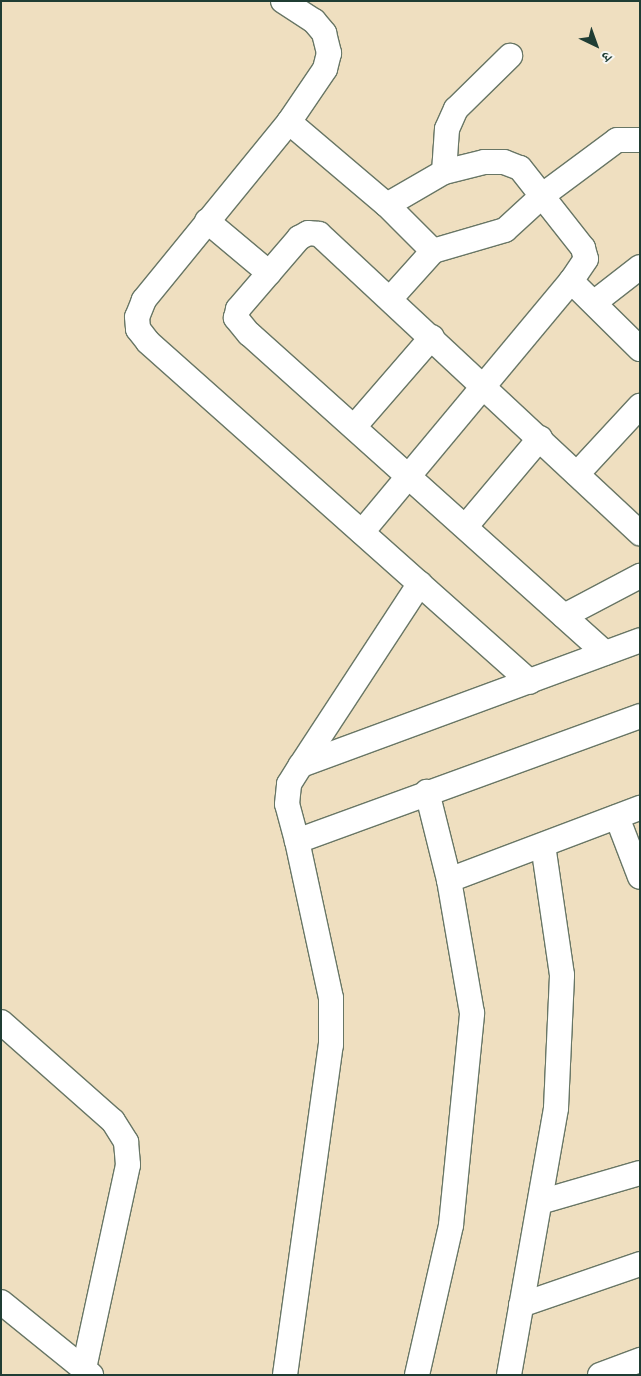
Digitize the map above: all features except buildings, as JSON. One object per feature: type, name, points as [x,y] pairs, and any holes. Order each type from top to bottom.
[{"type":"street","points":[[283,1],[314,21],[324,32],[329,53],[325,70],[289,122],[144,300],[137,317],[138,329],[148,342],[530,682]]},
{"type":"street","points":[[444,172],[447,129],[456,109],[510,56]]},
{"type":"street","points":[[289,122],[387,205],[433,251]]},
{"type":"street","points":[[390,299],[433,251],[505,230],[543,195],[617,140],[640,140]]},
{"type":"street","points":[[362,532],[571,280],[586,259],[583,248],[543,195],[520,168],[504,162],[484,162],[444,172],[387,205]]},
{"type":"street","points":[[207,221],[268,273]]},
{"type":"street","points":[[605,653],[410,475],[240,326],[236,318],[238,309],[299,238],[308,233],[319,234],[432,337],[640,533]]},
{"type":"street","points":[[596,302],[640,267]]},
{"type":"street","points":[[571,280],[596,302],[640,349]]},
{"type":"street","points":[[354,427],[432,337]]},
{"type":"street","points":[[577,474],[640,406]]},
{"type":"street","points":[[466,526],[540,438]]},
{"type":"street","points":[[564,616],[640,576]]},
{"type":"street","points":[[285,1375],[331,1045],[331,998],[298,841],[287,804],[289,784],[420,583]]},
{"type":"street","points":[[301,765],[640,640]]},
{"type":"street","points":[[298,841],[427,792],[640,716]]},
{"type":"street","points":[[417,1375],[451,1225],[472,1013],[448,880],[427,792]]},
{"type":"street","points":[[448,880],[640,808]]},
{"type":"street","points":[[617,816],[640,877]]},
{"type":"street","points":[[509,1375],[556,1108],[562,975],[543,845]]},
{"type":"street","points":[[1,1022],[113,1121],[126,1142],[128,1165],[87,1371],[1,1302]]},
{"type":"street","points":[[540,1202],[640,1172]]},
{"type":"street","points":[[521,1304],[640,1264]]},
{"type":"street","points":[[600,1375],[640,1360]]}]
